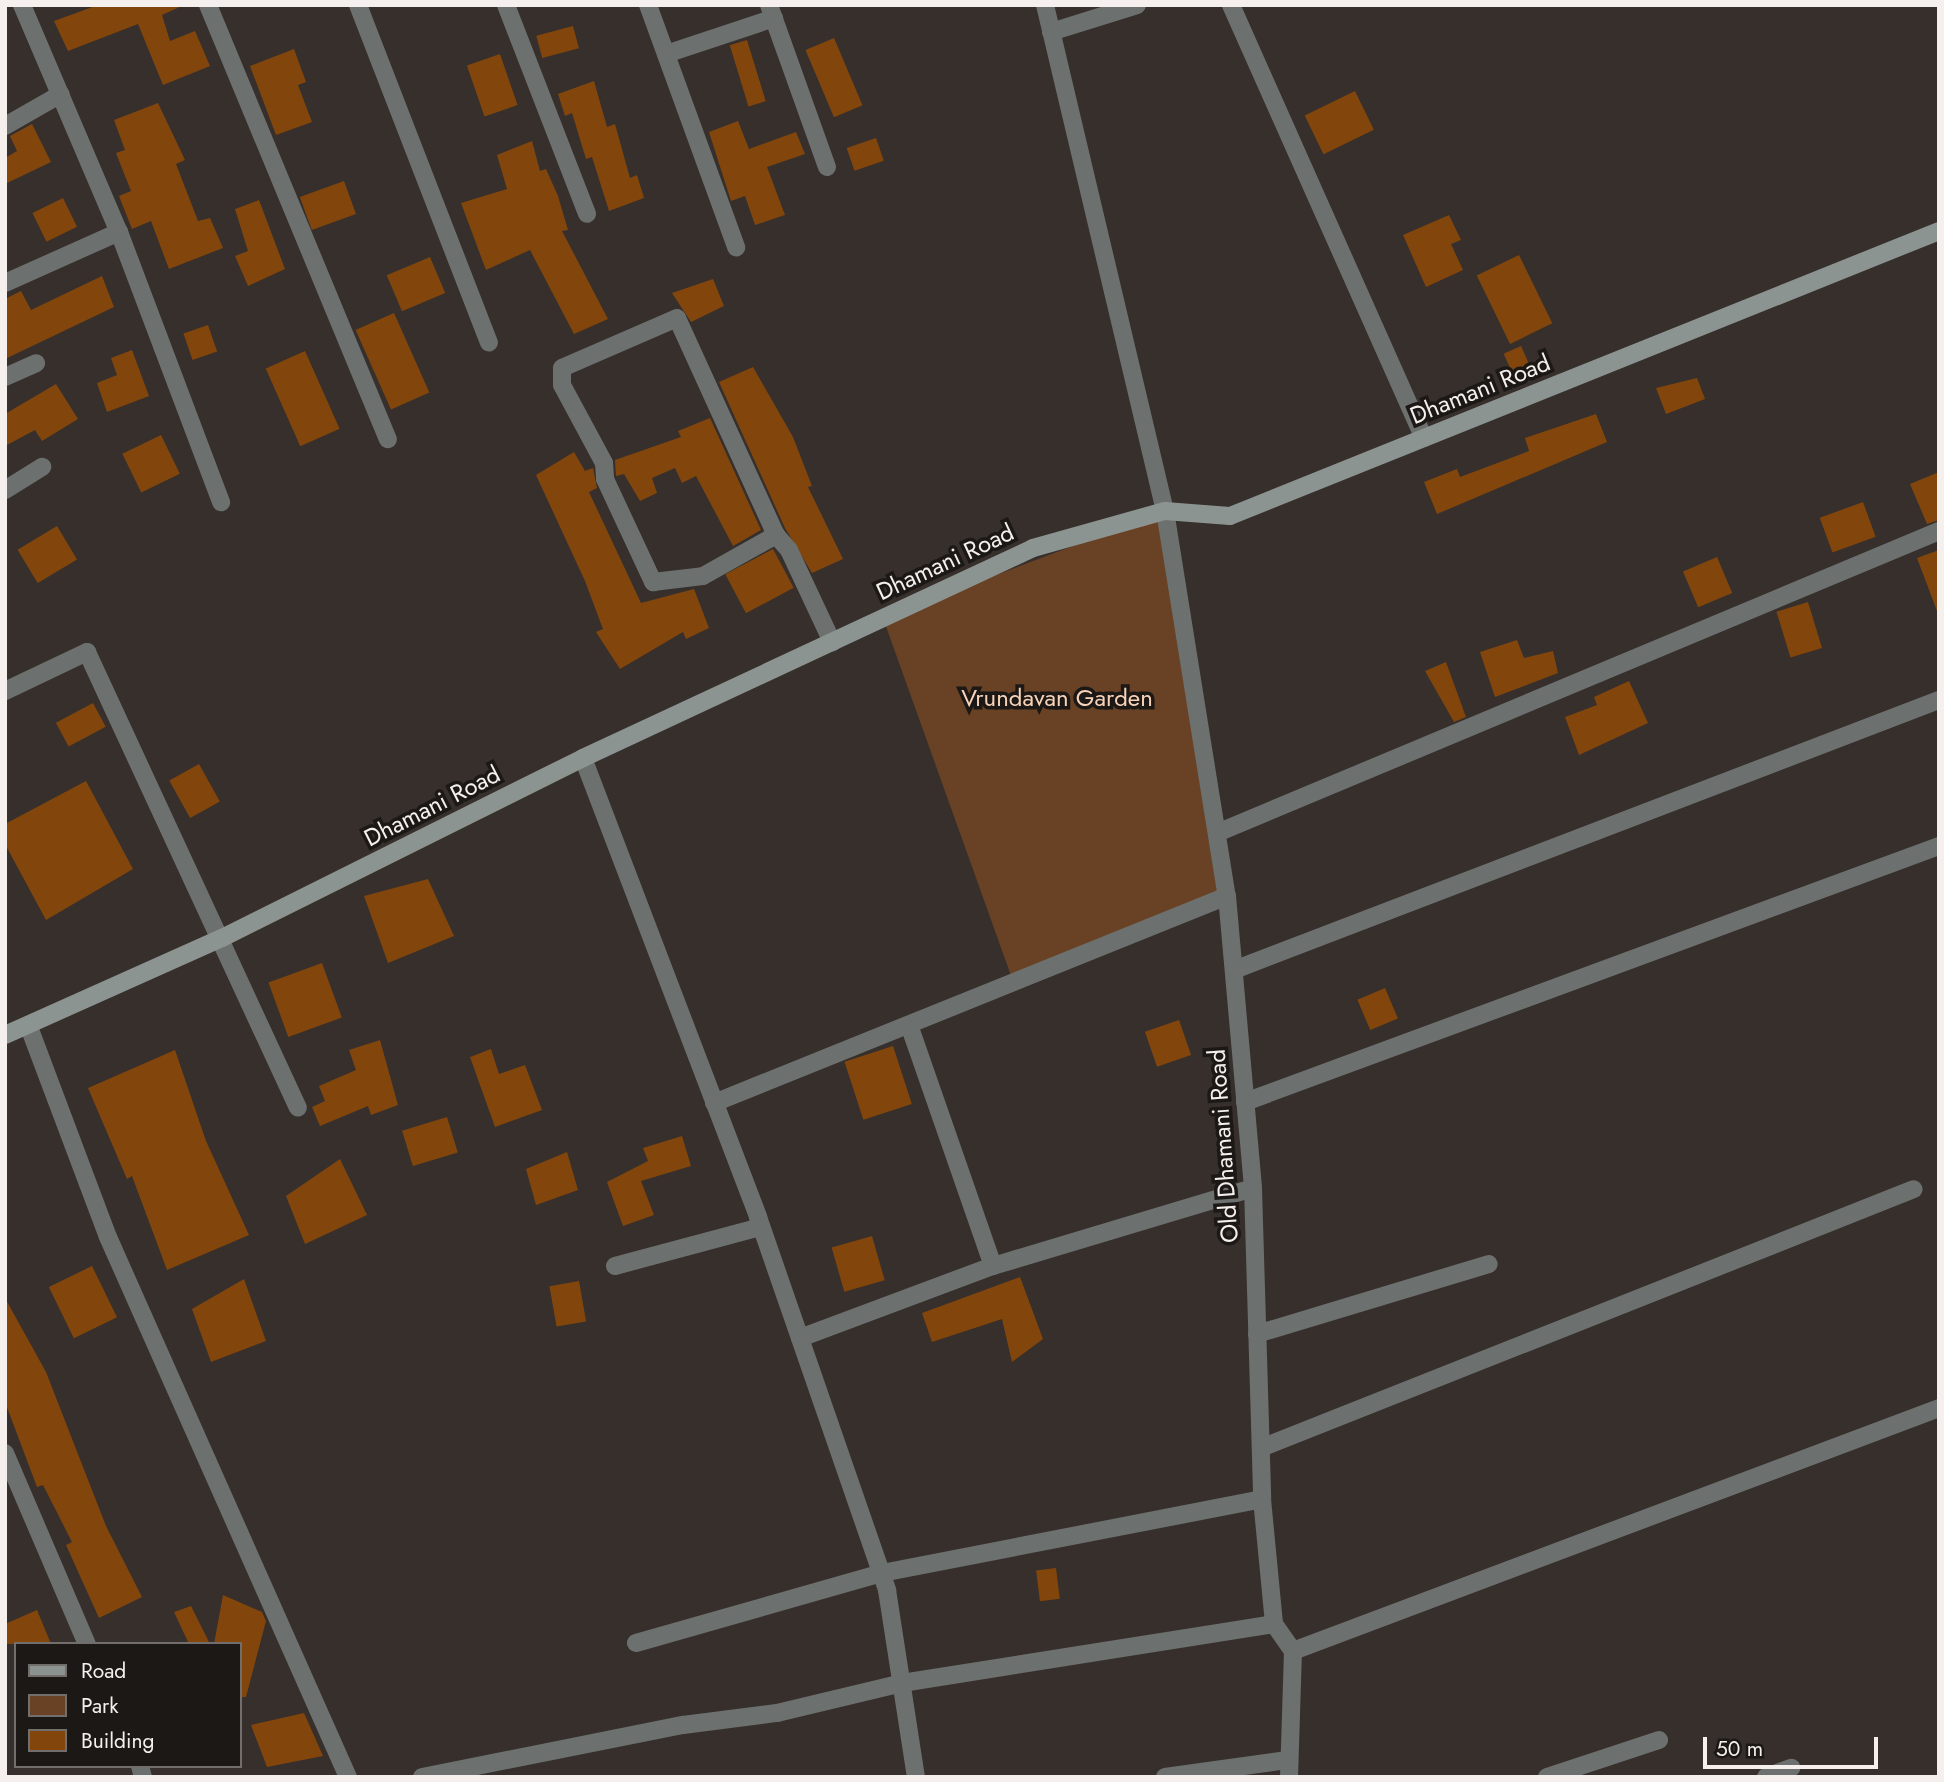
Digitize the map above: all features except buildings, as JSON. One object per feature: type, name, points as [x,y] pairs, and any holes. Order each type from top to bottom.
[{"type":"main road","name":"Dhamani Road","points":[[5,1035],[29,1027],[222,938],[583,758],[1033,548],[1165,511],[1230,516],[1939,232]]},
{"type":"street","points":[[22,5],[119,232],[221,502]]},
{"type":"street","points":[[208,5],[388,439]]},
{"type":"street","points":[[358,5],[489,342]]},
{"type":"street","points":[[506,5],[587,214]]},
{"type":"street","points":[[648,5],[736,247]]},
{"type":"street","name":"Old Dhamani Road","points":[[1045,5],[1165,511],[1227,896],[1253,1188],[1262,1499],[1274,1624],[1293,1651]]},
{"type":"street","points":[[1051,33],[1137,5]]},
{"type":"street","points":[[1231,5],[1424,438]]},
{"type":"street","points":[[666,54],[772,11],[827,167]]},
{"type":"street","points":[[5,126],[61,94]]},
{"type":"street","points":[[5,283],[119,232]]},
{"type":"street","points":[[775,533],[677,318],[562,368],[562,385],[604,463],[606,479],[653,582],[703,576],[776,535],[789,550],[831,642]]},
{"type":"street","points":[[5,377],[36,363]]},
{"type":"street","points":[[5,490],[42,467]]},
{"type":"street","points":[[1217,832],[1939,531]]},
{"type":"street","points":[[5,691],[87,652],[222,938],[298,1108]]},
{"type":"street","points":[[1234,970],[1939,700]]},
{"type":"street","points":[[583,758],[761,1227],[882,1573],[916,1777]]},
{"type":"street","points":[[1245,1102],[1939,846]]},
{"type":"street","points":[[715,1103],[910,1028],[1227,896]]},
{"type":"street","points":[[29,1027],[108,1237],[348,1777]]},
{"type":"street","points":[[910,1028],[993,1266]]},
{"type":"street","points":[[800,1338],[993,1266],[1253,1188]]},
{"type":"street","points":[[1261,1448],[1914,1189]]},
{"type":"street","points":[[615,1266],[761,1227]]},
{"type":"street","points":[[1257,1334],[1489,1264]]},
{"type":"street","points":[[1165,1777],[1289,1768],[1293,1651],[1939,1408]]},
{"type":"street","points":[[5,1453],[86,1642]]},
{"type":"street","points":[[636,1643],[882,1573],[1262,1499]]},
{"type":"street","points":[[422,1777],[683,1725],[777,1713],[902,1683],[1274,1624]]},
{"type":"street","points":[[1547,1777],[1659,1740]]},
{"type":"street","points":[[1766,1777],[1791,1768]]},
{"type":"green space","name":"Vrundavan Garden","points":[[1165,511],[1227,896],[1014,984],[883,618]]}]
